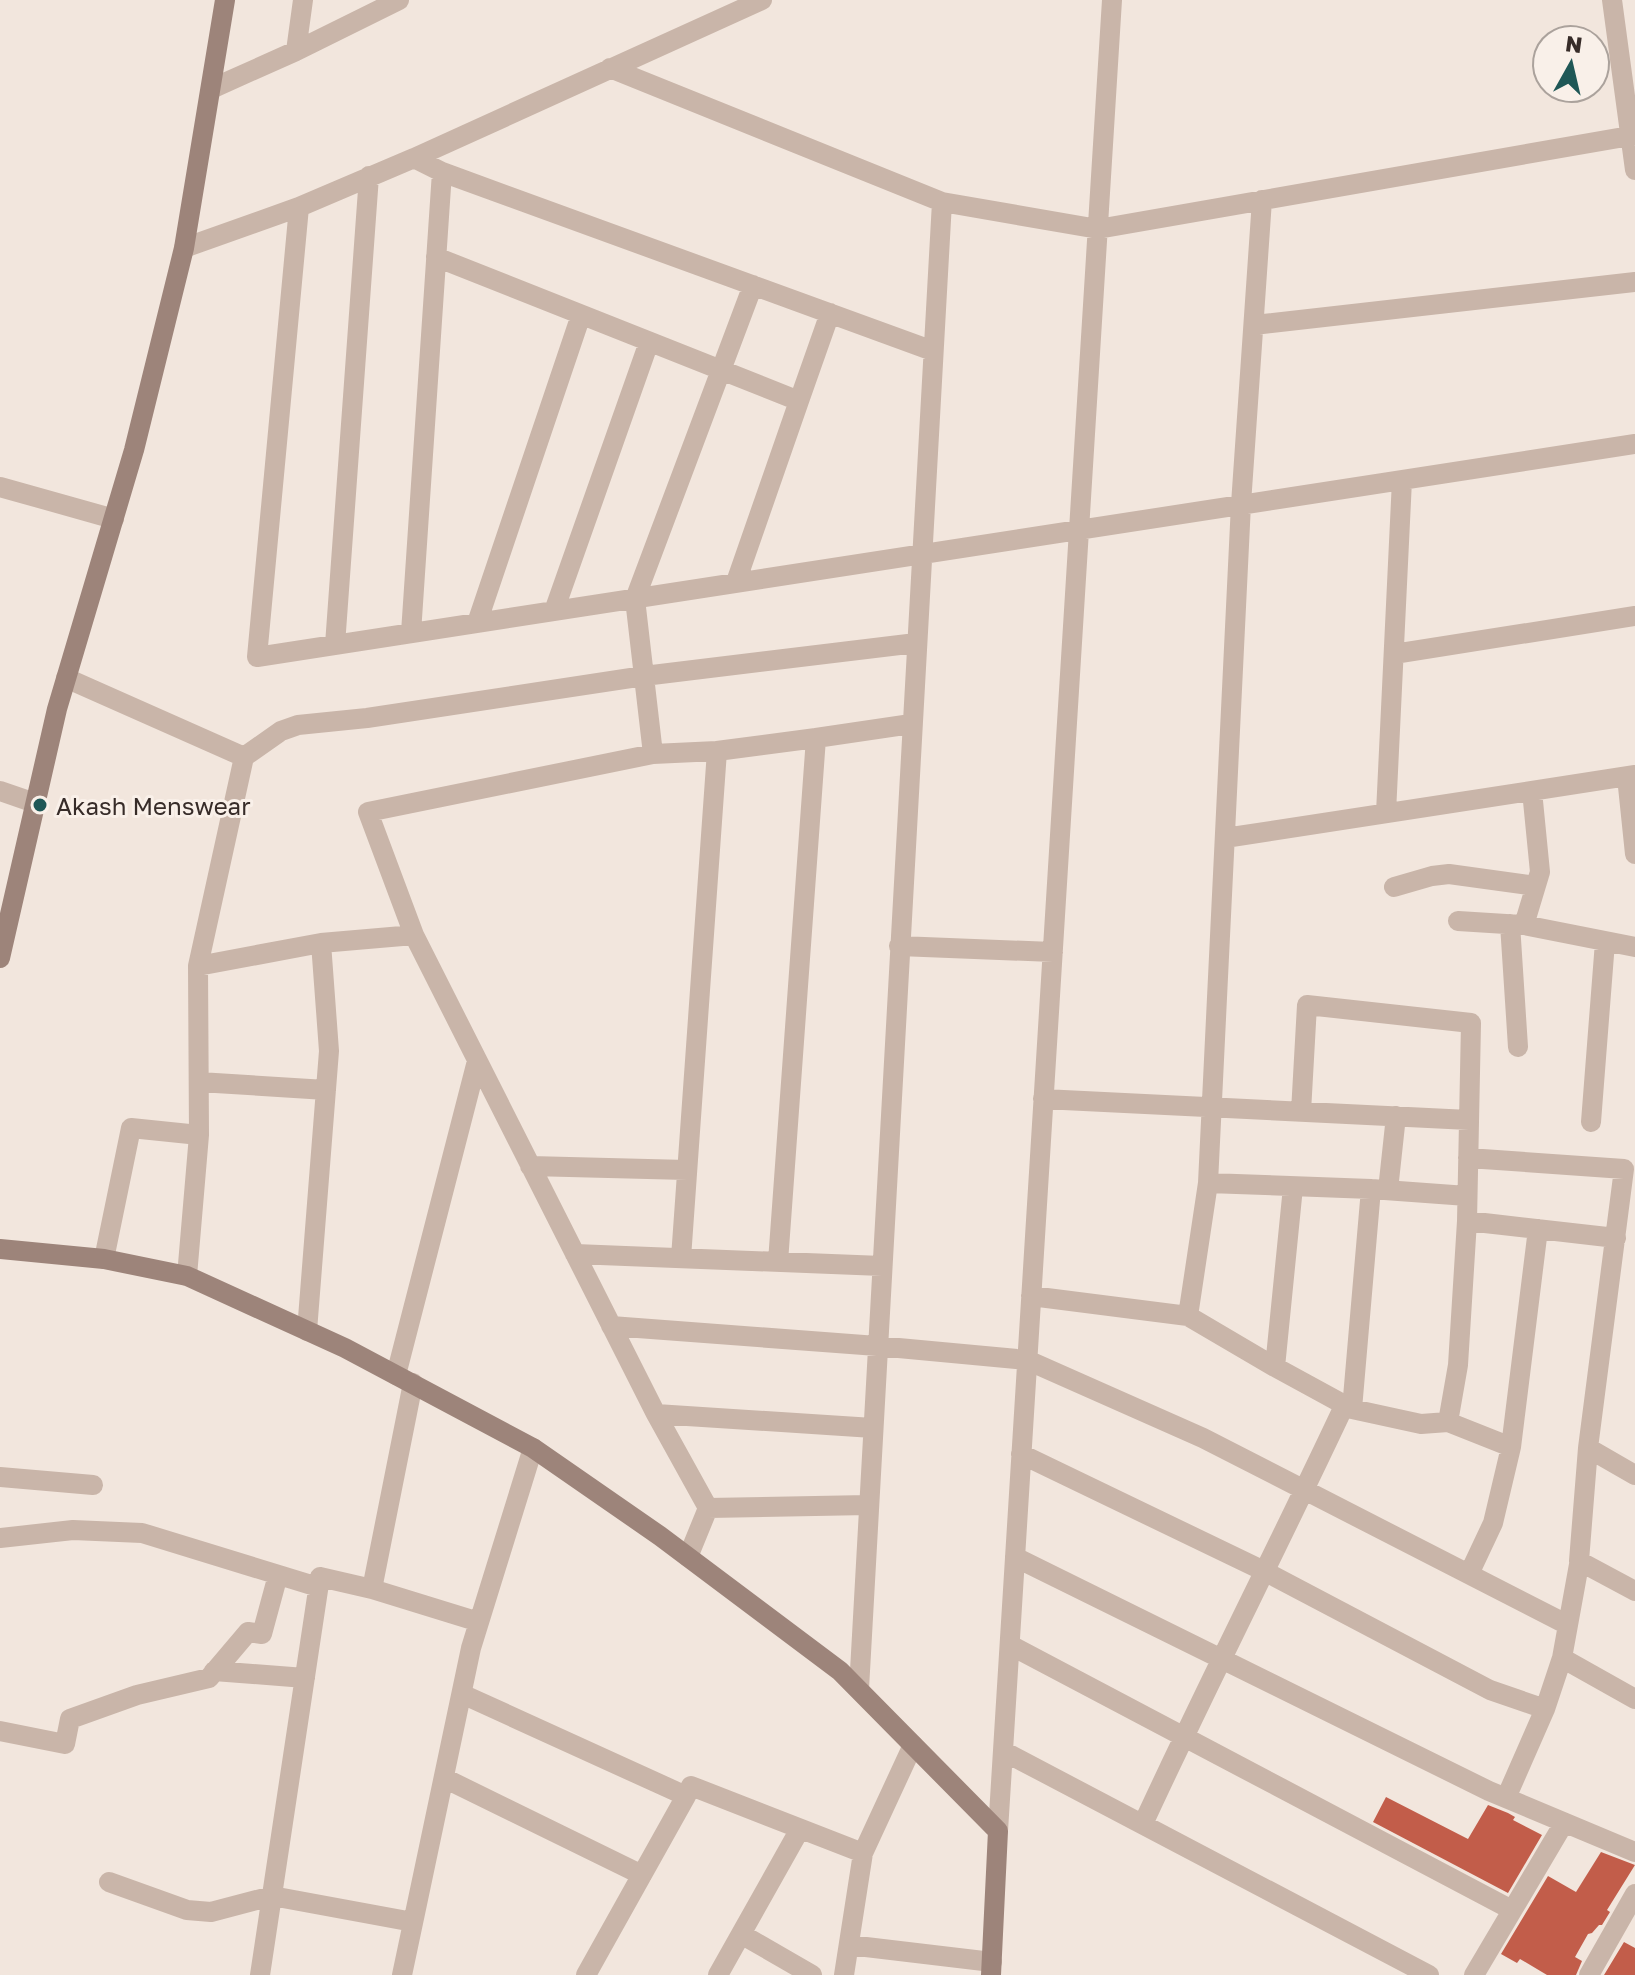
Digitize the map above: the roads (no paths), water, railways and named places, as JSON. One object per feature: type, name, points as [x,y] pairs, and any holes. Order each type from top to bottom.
[{"type":"street","points":[[0,958],[57,709],[134,450],[184,248],[225,0]]},
{"type":"street","points":[[296,51],[303,0]]},
{"type":"street","points":[[211,89],[399,0]]},
{"type":"street","points":[[184,248],[299,207],[414,158],[762,0]]},
{"type":"street","points":[[849,1945],[991,1968],[1112,0]]},
{"type":"street","points":[[1612,0],[1633,135],[1635,170]]},
{"type":"street","points":[[610,68],[942,202],[1098,229],[1633,135]]},
{"type":"street","points":[[414,158],[442,172],[933,351]]},
{"type":"street","points":[[411,633],[442,172]]},
{"type":"street","points":[[335,645],[369,176]]},
{"type":"street","points":[[1188,1316],[1208,1183],[1241,504],[1262,200]]},
{"type":"street","points":[[859,1689],[942,202]]},
{"type":"street","points":[[299,207],[257,657],[1635,444]]},
{"type":"street","points":[[436,257],[799,401]]},
{"type":"street","points":[[1254,325],[1635,282]]},
{"type":"street","points":[[653,754],[635,599],[753,285]]},
{"type":"street","points":[[736,582],[830,313]]},
{"type":"street","points":[[477,623],[581,315]]},
{"type":"street","points":[[554,611],[649,342]]},
{"type":"street","points":[[1386,813],[1402,480]]},
{"type":"street","points":[[0,487],[114,519]]},
{"type":"street","points":[[1394,654],[1635,616]]},
{"type":"street","points":[[187,1276],[199,1135],[198,966],[244,757],[287,728],[644,676],[916,643]]},
{"type":"street","points":[[66,678],[244,757]]},
{"type":"street","points":[[708,1508],[656,1414],[414,935],[368,812],[653,754],[717,751],[911,724]]},
{"type":"street","points":[[778,1262],[816,738]]},
{"type":"street","points":[[681,1258],[717,751]]},
{"type":"street","points":[[1225,838],[1631,776],[1635,854]]},
{"type":"street","points":[[0,791],[35,803]]},
{"type":"street","points":[[1518,1047],[1517,925],[1540,872],[1532,791]]},
{"type":"street","points":[[1394,887],[1449,874],[1536,886]]},
{"type":"street","points":[[1458,921],[1517,925],[1635,947]]},
{"type":"street","points":[[198,966],[321,943],[414,935]]},
{"type":"street","points":[[1591,1122],[1605,942]]},
{"type":"street","points":[[307,1331],[329,1051],[321,943]]},
{"type":"street","points":[[899,946],[1053,952]]},
{"type":"street","points":[[1301,1112],[1307,1005],[1471,1023],[1467,1221],[1458,1365],[1448,1422]]},
{"type":"street","points":[[372,1589],[404,1379],[477,1061]]},
{"type":"street","points":[[199,1082],[326,1090]]},
{"type":"street","points":[[1043,1099],[1469,1120]]},
{"type":"street","points":[[1143,1824],[1221,1659],[1348,1407],[1380,1190],[1396,1116]]},
{"type":"street","points":[[104,1259],[131,1128],[199,1135]]},
{"type":"street","points":[[1468,1158],[1624,1169],[1588,1448],[1580,1559],[1562,1658],[1545,1709],[1506,1798]]},
{"type":"street","points":[[530,1166],[687,1170]]},
{"type":"street","points":[[1208,1183],[1467,1196]]},
{"type":"street","points":[[1275,1367],[1293,1187]]},
{"type":"street","points":[[1467,1221],[1616,1238]]},
{"type":"street","points":[[1469,1574],[1493,1523],[1511,1447],[1538,1229]]},
{"type":"street","points":[[0,1249],[104,1259],[187,1276],[404,1379],[533,1448],[688,1557],[840,1671],[998,1831]]},
{"type":"street","points":[[575,1254],[882,1266]]},
{"type":"street","points":[[1031,1296],[1188,1316],[1348,1407],[1421,1424],[1448,1422],[1511,1447]]},
{"type":"street","points":[[611,1326],[1027,1360],[1203,1438],[1568,1625]]},
{"type":"street","points":[[656,1414],[873,1428]]},
{"type":"street","points":[[402,1975],[471,1648],[533,1448]]},
{"type":"street","points":[[1588,1448],[1635,1475]]},
{"type":"street","points":[[1021,1454],[1266,1572],[1490,1690],[1545,1709]]},
{"type":"street","points":[[0,1477],[93,1485]]},
{"type":"street","points":[[708,1508],[868,1505]]},
{"type":"street","points":[[688,1557],[708,1508]]},
{"type":"street","points":[[0,1538],[73,1530],[142,1533],[318,1587]]},
{"type":"street","points":[[1015,1557],[1506,1798],[1635,1852]]},
{"type":"street","points":[[1580,1559],[1635,1591]]},
{"type":"street","points":[[0,1731],[65,1744],[70,1719],[137,1695],[209,1678],[248,1632],[262,1634],[278,1575]]},
{"type":"street","points":[[260,1975],[320,1577],[372,1589],[479,1622]]},
{"type":"street","points":[[1010,1645],[1512,1910]]},
{"type":"street","points":[[1562,1658],[1635,1699]]},
{"type":"street","points":[[214,1671],[305,1678]]},
{"type":"street","points":[[462,1694],[686,1796]]},
{"type":"street","points":[[844,1975],[863,1853],[913,1745]]},
{"type":"street","points":[[1003,1751],[1429,1975]]},
{"type":"street","points":[[444,1778],[642,1875]]},
{"type":"street","points":[[586,1975],[691,1786],[863,1853]]},
{"type":"street","points":[[1474,1975],[1564,1823]]},
{"type":"street","points":[[718,1975],[800,1829]]},
{"type":"street","points":[[109,1882],[199,1912],[211,1912],[272,1896],[413,1922]]},
{"type":"street","points":[[1589,1975],[1635,1894]]},
{"type":"street","points":[[741,1934],[812,1975]]},
{"type":"place","name":"Akash Menswear","points":[[40,805]]}]
